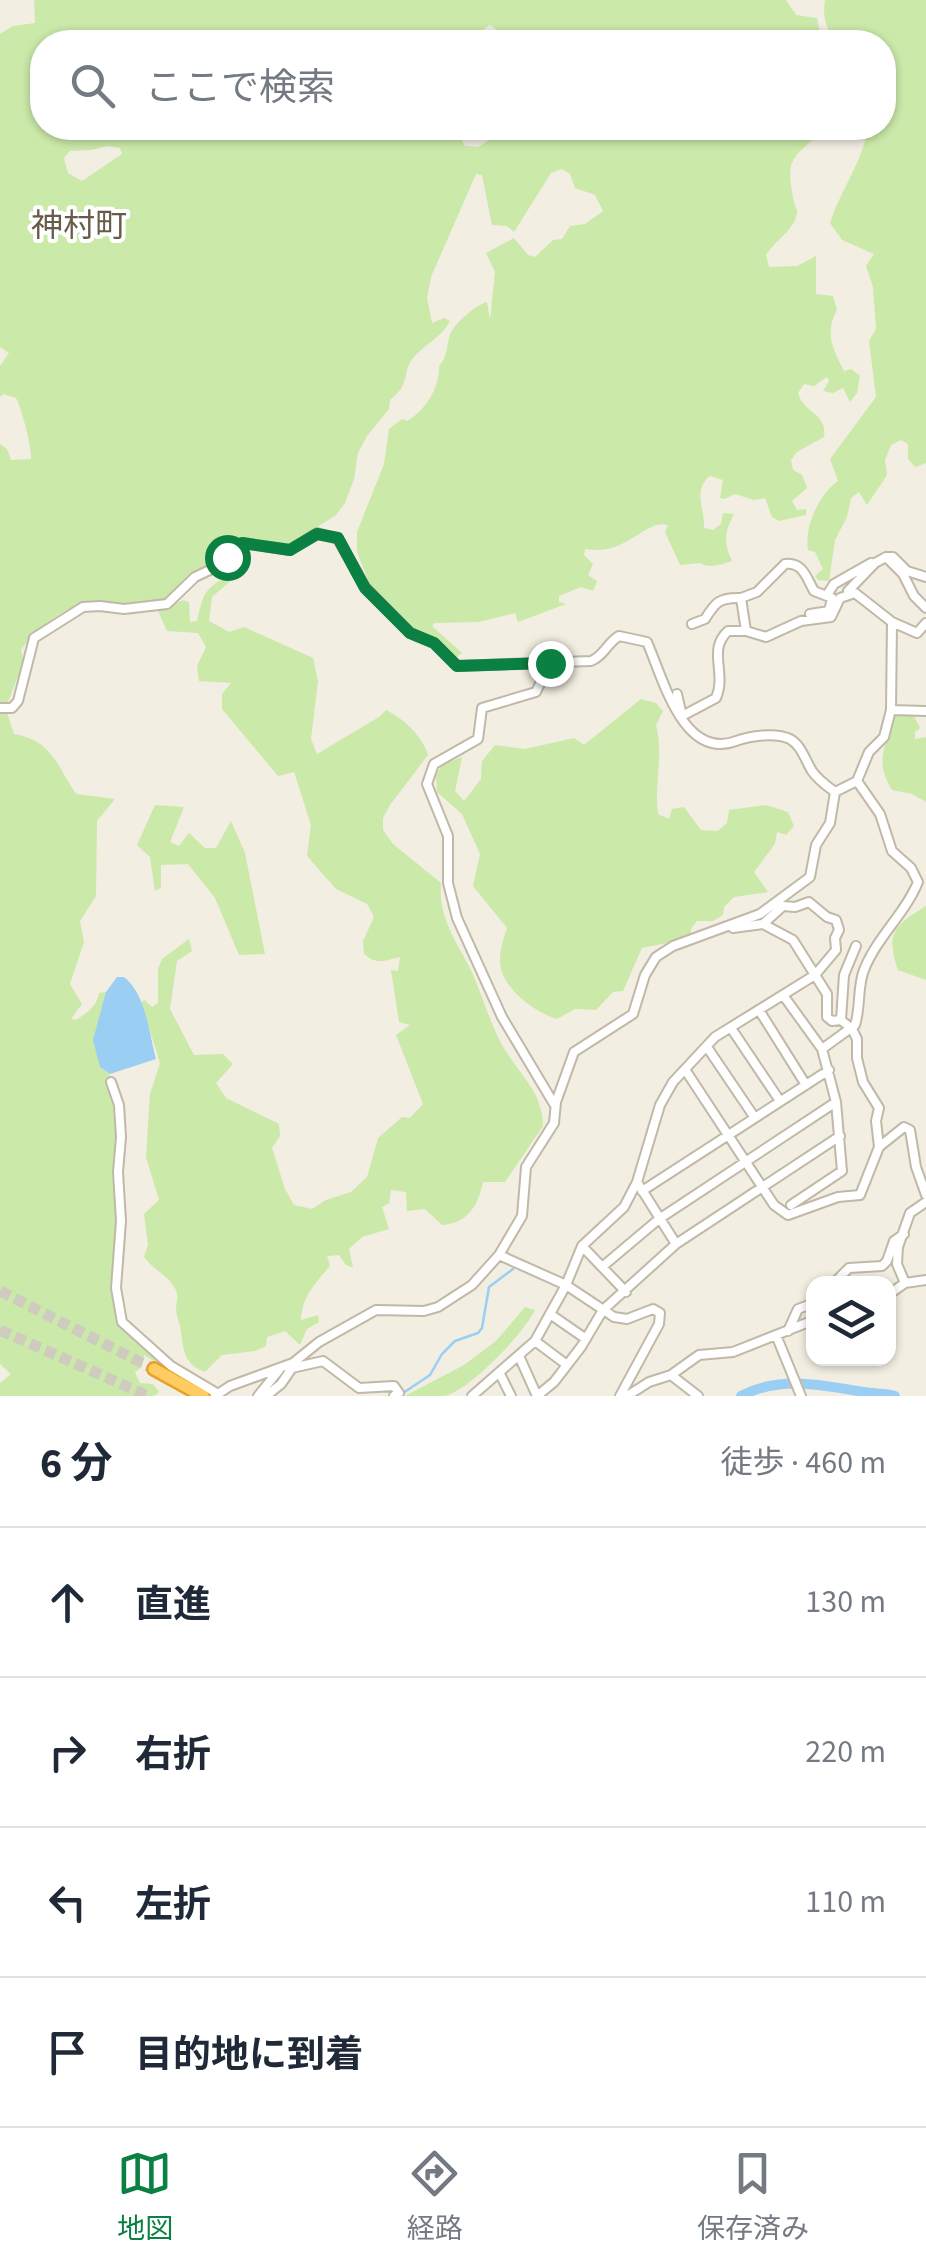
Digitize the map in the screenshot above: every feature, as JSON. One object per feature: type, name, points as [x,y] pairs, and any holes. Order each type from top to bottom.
[{"type":"highway","points":[[154,1369],[202,1396]]},
{"type":"street","points":[[0,708],[12,708],[18,701],[34,638],[66,615],[83,607],[124,610],[167,604],[195,576],[216,567],[242,543],[290,550],[317,534],[326,534],[343,542],[365,588],[410,633],[434,643],[457,666],[599,658],[619,636],[647,642],[682,716]]},
{"type":"street","points":[[886,557],[925,604]]},
{"type":"street","points":[[827,595],[834,584],[886,557],[926,577]]},
{"type":"street","points":[[692,624],[705,620],[714,603],[721,599],[757,592],[790,563],[802,567],[814,591],[832,598],[829,612],[805,615],[801,621]]},
{"type":"street","points":[[849,594],[875,563]]},
{"type":"street","points":[[682,716],[710,703],[718,692],[722,676],[718,659],[721,638],[728,631],[766,636],[801,621],[831,618],[840,598],[849,594],[861,595],[892,622],[916,633],[926,623]]},
{"type":"street","points":[[740,598],[746,631]]},
{"type":"street","points":[[836,792],[857,781],[869,752],[884,737],[891,710],[892,622]]},
{"type":"street","points":[[550,663],[536,692],[482,708],[478,739],[434,764],[427,784],[448,836],[450,894],[466,943],[502,1018],[557,1108]]},
{"type":"street","points":[[677,694],[685,727],[708,744],[776,736],[793,741],[814,774],[836,792]]},
{"type":"street","points":[[891,710],[926,711]]},
{"type":"street","points":[[822,1049],[852,1029],[859,1013],[863,971],[918,882],[911,868],[892,851],[880,814],[857,781]]},
{"type":"street","points":[[111,1082],[119,1105],[121,1137],[116,1288],[122,1322],[171,1366],[218,1395],[293,1363],[338,1330],[376,1310],[416,1312],[438,1306],[472,1285],[522,1216],[526,1168],[554,1124],[556,1102],[574,1052],[633,1014],[645,975],[656,957],[673,946],[760,914],[810,878],[816,845],[830,822],[836,792]]},
{"type":"street","points":[[676,1244],[640,1187],[660,1106],[673,1082],[715,1037],[815,976],[836,950],[839,930],[836,920],[809,902],[783,906],[763,924],[734,929],[732,926]]},
{"type":"street","points":[[763,924],[793,940],[827,994],[827,1017],[832,1022],[841,1020]]},
{"type":"street","points":[[841,1020],[844,974],[856,946]]},
{"type":"street","points":[[783,996],[822,1049],[836,1102],[842,1171],[791,1205]]},
{"type":"street","points":[[759,1010],[806,1084]]},
{"type":"street","points":[[686,1072],[774,1205],[788,1214],[860,1194],[879,1146],[878,1102],[863,1082],[857,1040],[841,1020]]},
{"type":"street","points":[[731,1028],[780,1101]]},
{"type":"street","points":[[707,1048],[755,1118]]},
{"type":"street","points":[[474,1396],[535,1341],[582,1246],[640,1187],[829,1070]]},
{"type":"street","points":[[602,1267],[660,1218],[836,1102]]},
{"type":"street","points":[[879,1146],[904,1126],[910,1130],[926,1199],[910,1213],[896,1256],[898,1272],[905,1283]]},
{"type":"street","points":[[519,1356],[537,1396],[554,1382],[604,1310],[676,1244],[840,1136]]},
{"type":"street","points":[[841,1276],[849,1268],[882,1266],[894,1241],[904,1234]]},
{"type":"street","points":[[582,1246],[626,1292]]},
{"type":"street","points":[[498,1254],[566,1285],[621,1319],[652,1309],[660,1313],[659,1324],[624,1396]]},
{"type":"street","points":[[896,1289],[905,1283],[926,1280]]},
{"type":"street","points":[[788,1330],[798,1309],[806,1306]]},
{"type":"street","points":[[550,1314],[586,1339]]},
{"type":"street","points":[[624,1396],[649,1382],[672,1376],[699,1355],[727,1353],[806,1323]]},
{"type":"street","points":[[776,1335],[799,1394]]},
{"type":"street","points":[[535,1341],[567,1365]]},
{"type":"street","points":[[266,1396],[282,1384],[292,1368],[323,1361],[358,1388],[394,1386],[399,1393],[394,1396]]},
{"type":"street","points":[[258,1396],[282,1367]]},
{"type":"street","points":[[500,1372],[510,1396]]},
{"type":"street","points":[[672,1376],[698,1396]]},
{"type":"green space","points":[[34,0],[786,0],[796,15],[817,18],[819,30],[497,30],[490,25],[482,30],[30,30],[30,140],[462,140],[465,146],[478,147],[489,140],[812,140],[791,166],[796,217],[766,255],[769,267],[797,266],[816,256],[816,294],[833,296],[837,310],[831,327],[834,348],[844,371],[851,369],[860,376],[857,393],[850,402],[843,388],[833,393],[823,391],[829,381],[827,377],[814,386],[804,384],[798,393],[824,429],[824,437],[797,452],[791,460],[793,470],[802,475],[807,488],[792,501],[797,510],[806,509],[806,515],[779,521],[772,517],[765,498],[754,500],[735,494],[720,498],[723,480],[710,476],[700,494],[704,528],[713,530],[721,524],[723,513],[734,514],[726,537],[732,561],[712,566],[680,565],[665,532],[668,525],[651,527],[612,548],[585,549],[584,555],[593,564],[588,575],[597,581],[593,591],[581,587],[559,596],[559,602],[566,604],[518,622],[515,613],[478,622],[435,623],[432,626],[462,653],[455,658],[426,633],[411,629],[385,603],[371,587],[357,552],[357,532],[384,464],[389,429],[414,416],[430,397],[452,330],[461,320],[487,302],[490,320],[495,272],[486,253],[514,238],[528,255],[535,257],[553,240],[562,239],[570,226],[585,224],[603,211],[595,195],[575,188],[570,174],[562,169],[551,173],[514,232],[507,226],[492,225],[482,175],[476,174],[431,277],[427,298],[432,323],[444,318],[450,321],[410,363],[389,409],[367,436],[358,453],[345,503],[336,515],[291,544],[237,541],[226,548],[221,559],[195,571],[178,592],[160,602],[142,601],[117,607],[91,602],[64,612],[39,630],[21,650],[24,661],[8,702],[0,704],[0,444],[11,460],[31,459],[16,398],[4,394],[0,397],[0,366],[9,353],[0,347],[0,34],[13,26],[35,23]],"holes":[[[107,146],[120,148],[122,154],[82,181],[68,173],[64,158],[70,151]]]},
{"type":"green space","points":[[825,0],[926,0],[926,463],[915,467],[908,459],[908,444],[901,440],[891,445],[885,460],[887,475],[867,505],[859,492],[851,498],[847,517],[835,540],[829,581],[815,576],[823,569],[815,552],[808,550],[811,521],[819,502],[838,481],[830,459],[876,397],[869,341],[876,329],[873,287],[866,266],[874,254],[842,240],[830,223],[865,140],[896,140],[896,30],[829,30]]},
{"type":"green space","points":[[231,574],[235,577],[212,597],[209,621],[229,632],[244,627],[313,658],[318,681],[311,739],[317,754],[386,710],[422,742],[428,755],[390,805],[383,818],[383,830],[393,844],[441,883],[442,907],[449,928],[505,1050],[535,1094],[543,1126],[505,1182],[483,1182],[475,1206],[459,1221],[442,1225],[425,1209],[407,1211],[406,1192],[391,1190],[389,1203],[382,1207],[389,1229],[362,1237],[349,1249],[353,1268],[339,1255],[327,1256],[330,1266],[310,1291],[301,1320],[318,1315],[319,1322],[307,1329],[300,1345],[285,1331],[267,1337],[266,1346],[255,1351],[222,1355],[205,1372],[197,1369],[185,1353],[175,1287],[144,1257],[148,1245],[144,1214],[159,1200],[146,1157],[150,1094],[160,1063],[141,1002],[145,1000],[152,1007],[158,1003],[158,969],[162,959],[189,939],[192,951],[177,961],[170,1009],[194,1055],[223,1054],[233,1064],[216,1083],[226,1098],[279,1124],[280,1136],[272,1148],[294,1205],[312,1209],[351,1192],[367,1177],[378,1138],[402,1117],[410,1118],[423,1104],[396,1035],[410,1025],[399,1022],[391,970],[398,971],[400,957],[378,961],[364,954],[363,941],[374,917],[367,904],[336,889],[307,856],[311,825],[294,772],[278,776],[222,709],[222,694],[231,683],[199,681],[197,666],[206,647],[198,633],[167,631],[158,611],[183,600],[189,602],[190,622],[197,621],[206,593]]},
{"type":"green space","points":[[641,699],[656,703],[663,711],[656,725],[658,814],[669,819],[672,809],[684,807],[701,830],[718,831],[727,823],[729,810],[766,805],[788,812],[794,826],[786,835],[777,832],[775,844],[754,872],[768,892],[734,897],[724,907],[723,915],[713,921],[697,921],[691,938],[642,948],[623,991],[613,992],[596,1010],[575,1009],[557,1019],[538,1011],[505,979],[500,959],[507,928],[473,886],[480,854],[462,814],[437,792],[436,777],[441,765],[462,757],[455,791],[464,801],[481,779],[482,761],[495,745],[525,749],[574,738],[584,745]]},
{"type":"green space","points":[[0,712],[7,712],[14,734],[45,748],[76,794],[115,799],[97,821],[96,896],[80,921],[84,942],[70,984],[82,1004],[71,1019],[84,1015],[99,993],[106,992],[100,1067],[110,1074],[107,1081],[118,1117],[119,1215],[114,1303],[119,1318],[158,1359],[157,1363],[144,1355],[142,1367],[135,1372],[140,1383],[153,1384],[159,1392],[154,1396],[0,1396],[0,1383],[11,1374],[0,1364]]},
{"type":"green space","points":[[894,714],[913,714],[920,728],[915,739],[926,737],[926,802],[892,790],[886,779],[882,761]]},
{"type":"green space","points":[[155,805],[184,807],[170,842],[179,846],[189,833],[205,848],[216,848],[231,821],[245,853],[265,954],[239,955],[215,898],[188,864],[161,865],[161,888],[155,891],[150,857],[137,845]]},
{"type":"green space","points":[[926,906],[926,980],[898,970],[893,938],[900,925]]},
{"type":"green space","points":[[525,1307],[535,1310],[508,1346],[456,1392],[445,1396],[405,1396],[464,1365],[496,1341]]},
{"type":"water","points":[[117,977],[124,977],[137,993],[156,1059],[110,1074],[100,1067],[93,1040],[106,992]]},
{"type":"waterway","points":[[403,1393],[430,1375],[455,1341],[478,1333],[489,1287],[513,1269]]},
{"type":"waterway","points":[[741,1396],[786,1384],[895,1396]]},
{"type":"tunnel","points":[[0,1291],[154,1369]]},
{"type":"tunnel","points":[[0,1330],[148,1396]]},
{"type":"district","name":"神村町","points":[[79,225]]},
{"type":"route","points":[[227,557],[242,543],[290,550],[309,537],[326,534],[343,542],[365,588],[410,633],[434,643],[457,666],[550,663]]}]
